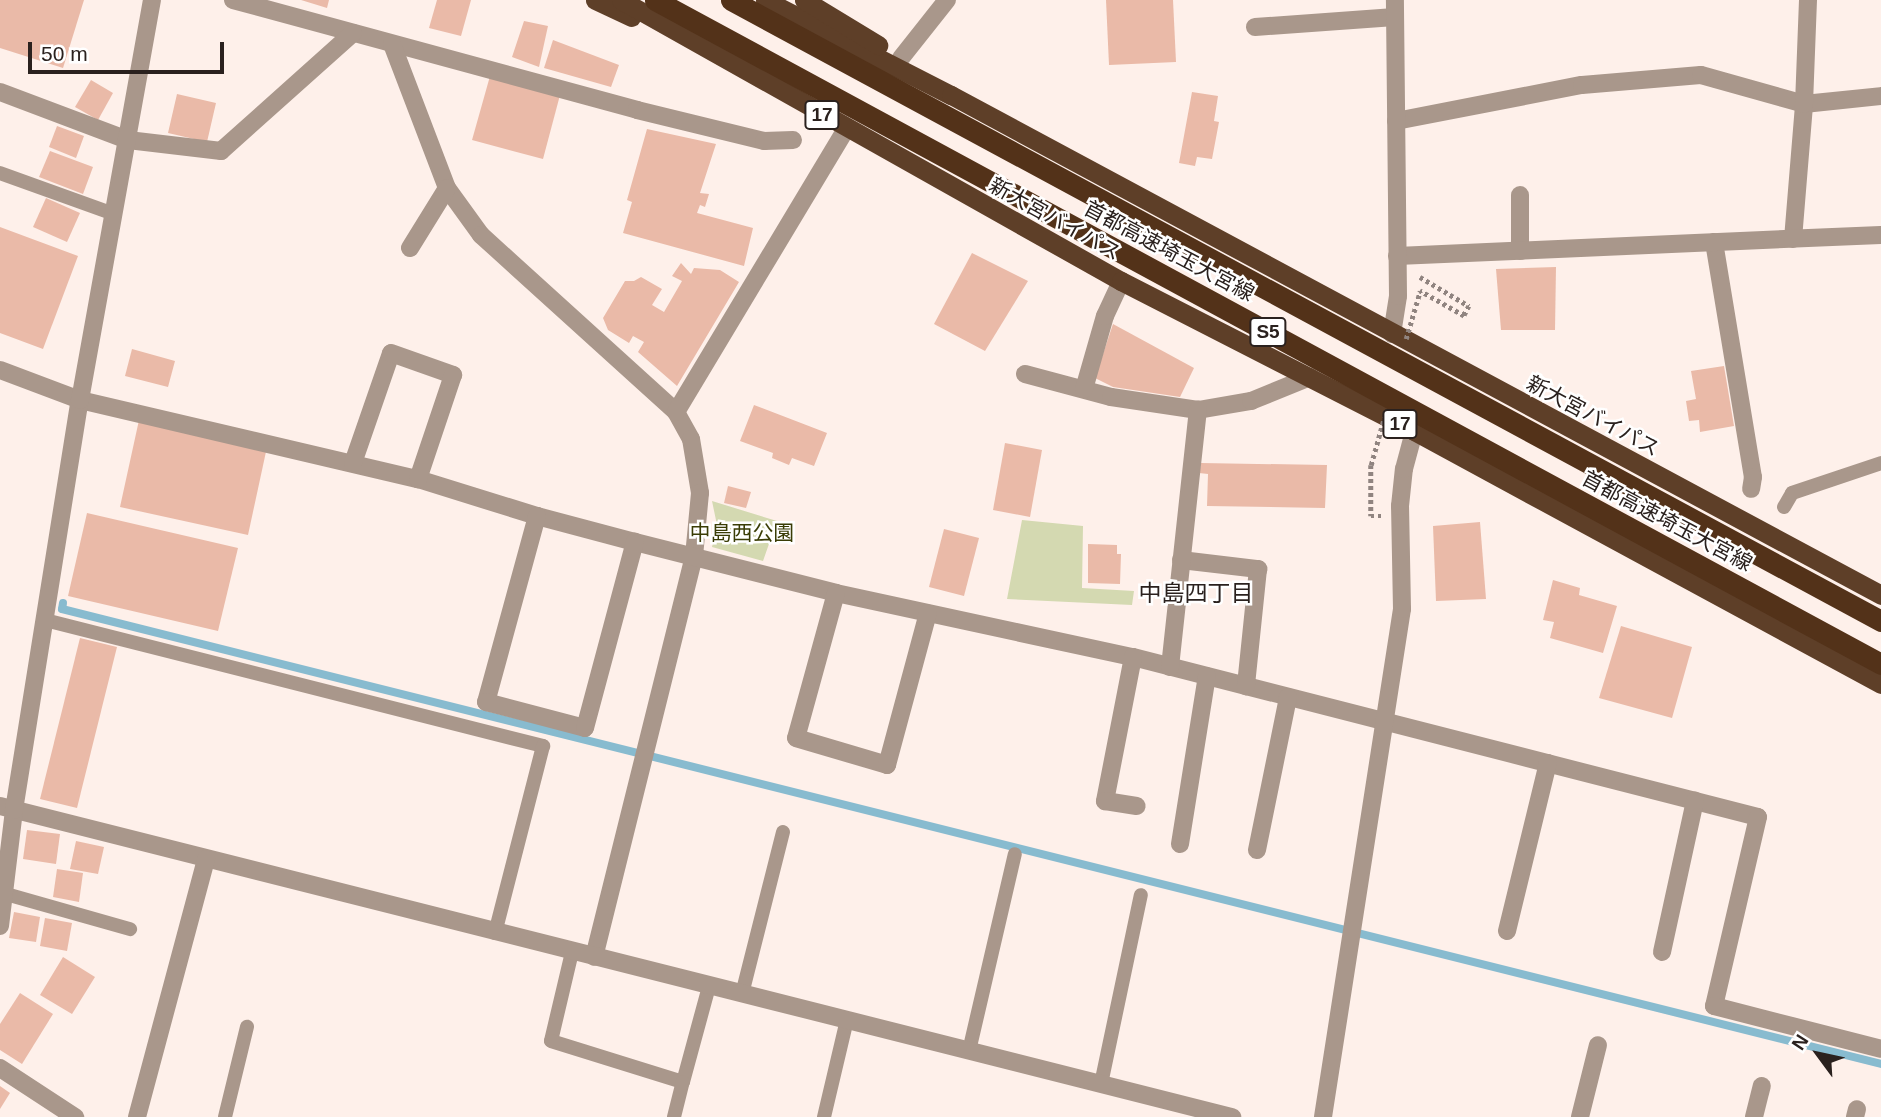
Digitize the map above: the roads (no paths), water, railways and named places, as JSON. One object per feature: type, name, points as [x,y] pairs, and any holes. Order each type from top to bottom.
[{"type":"highway","name":"17","points":[[595,0],[727,61]]},
{"type":"highway","name":"新大宮バイパス","points":[[621,0],[846,129],[1121,281],[1414,431],[1881,684]]},
{"type":"highway","name":"首都高速埼玉大宮線","points":[[655,0],[1881,664]]},
{"type":"highway","name":"首都高速埼玉大宮線","points":[[731,0],[1881,621]]},
{"type":"highway","name":"新大宮バイパス","points":[[765,0],[951,95],[1881,594]]},
{"type":"highway","points":[[804,0],[901,58],[951,95]]},
{"type":"street","points":[[0,926],[6,894],[7,808],[45,620],[80,400],[152,0]]},
{"type":"street","points":[[233,0],[764,141],[793,140]]},
{"type":"street","points":[[901,58],[947,0]]},
{"type":"street","points":[[1793,239],[1804,104],[1808,0]]},
{"type":"street","points":[[1255,26],[1395,9],[1398,296],[1392,334]]},
{"type":"street","points":[[0,92],[128,140],[221,151],[353,33]]},
{"type":"street","points":[[391,44],[447,188],[481,235],[676,412],[691,439],[700,493],[694,556],[594,957]]},
{"type":"street","points":[[1396,121],[1582,85],[1700,75],[1804,104],[1881,96]]},
{"type":"street","points":[[676,412],[846,129]]},
{"type":"street","points":[[410,248],[447,188]]},
{"type":"street","points":[[1520,195],[1520,251]]},
{"type":"street","points":[[1397,256],[1881,235]]},
{"type":"street","points":[[1714,242],[1754,477],[1751,489]]},
{"type":"street","points":[[1084,389],[1105,316],[1121,281]]},
{"type":"street","points":[[353,463],[391,353],[453,375],[418,479]]},
{"type":"street","points":[[0,370],[80,400],[418,479],[537,516],[635,542],[836,593],[1133,657],[1758,817],[1714,1006],[1881,1049]]},
{"type":"street","points":[[1025,374],[1084,389],[1198,410],[1251,401],[1310,377]]},
{"type":"street","points":[[1170,667],[1198,410]]},
{"type":"street","points":[[1323,1117],[1402,609],[1400,506],[1404,469],[1414,431]]},
{"type":"street","points":[[537,516],[486,702],[585,729],[635,542]]},
{"type":"street","points":[[1181,560],[1258,569],[1246,686]]},
{"type":"street","points":[[836,593],[796,738],[887,765],[928,613]]},
{"type":"street","points":[[1133,657],[1105,801],[1137,806]]},
{"type":"street","points":[[1180,844],[1207,676]]},
{"type":"street","points":[[1257,850],[1288,697]]},
{"type":"street","points":[[1507,931],[1548,763]]},
{"type":"street","points":[[1662,952],[1695,801]]},
{"type":"street","points":[[7,808],[1232,1117]]},
{"type":"street","points":[[136,1117],[206,859]]},
{"type":"street","points":[[1580,1117],[1598,1045]]},
{"type":"street","points":[[0,1068],[75,1117]]},
{"type":"street","points":[[1754,1117],[1762,1086]]},
{"type":"lane","points":[[0,173],[114,214]]},
{"type":"lane","points":[[1784,507],[1793,493],[1881,463]]},
{"type":"lane","points":[[45,620],[543,746],[495,933]]},
{"type":"lane","points":[[742,994],[783,832]]},
{"type":"lane","points":[[969,1051],[1015,854]]},
{"type":"lane","points":[[6,894],[130,929]]},
{"type":"lane","points":[[1101,1084],[1141,895]]},
{"type":"lane","points":[[572,952],[551,1041],[683,1082]]},
{"type":"lane","points":[[674,1117],[709,986]]},
{"type":"lane","points":[[824,1117],[847,1020]]},
{"type":"lane","points":[[225,1117],[247,1027]]},
{"type":"waterway","points":[[63,603],[62,609],[1881,1064]]},
{"type":"district","name":"中島四丁目","points":[[1196,593]]},
{"type":"park label","name":"中島西公園","points":[[742,533]]}]
